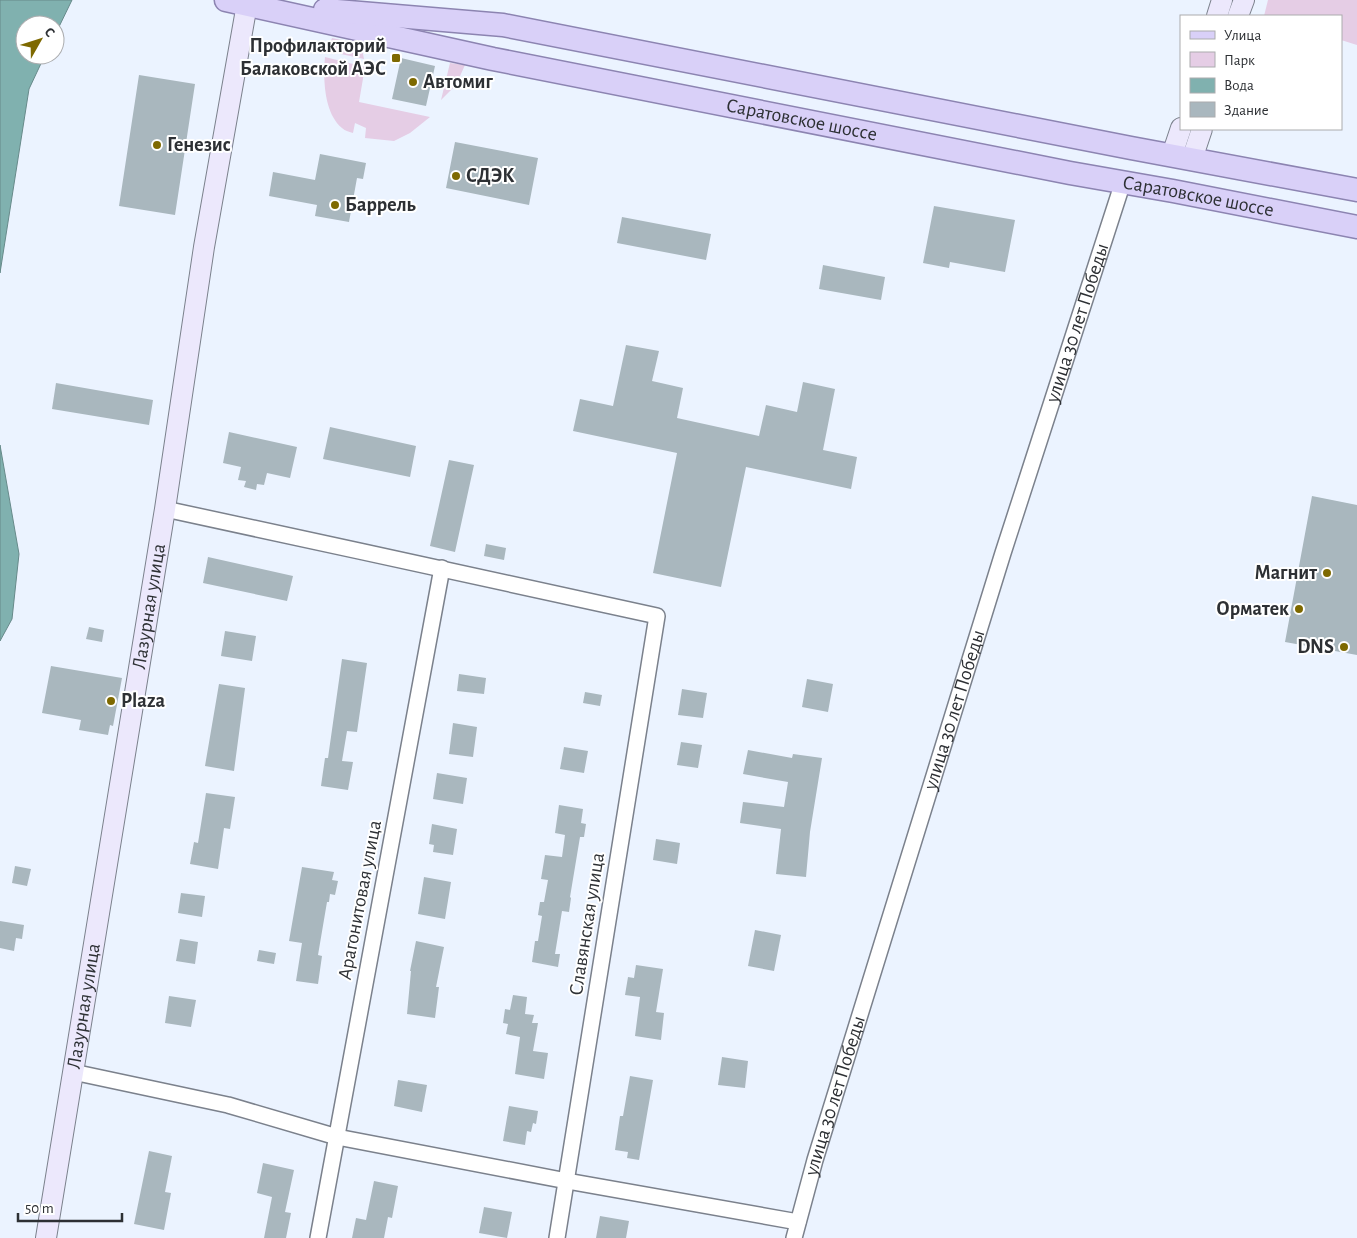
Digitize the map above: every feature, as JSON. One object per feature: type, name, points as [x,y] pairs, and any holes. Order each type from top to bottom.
[{"type":"main road","name":"Саратовское шоссе","points":[[236,2],[376,23],[511,62],[1357,227]]},
{"type":"main road","name":"Саратовское шоссе","points":[[376,23],[503,25],[1357,190]]},
{"type":"main road","points":[[1173,191],[1182,157]]},
{"type":"street","points":[[1217,15],[1222,0]]},
{"type":"street","points":[[1238,15],[1244,0]]},
{"type":"street","name":"Лазурная улица","points":[[46,1238],[166,509],[202,260],[236,2]]},
{"type":"street","points":[[1181,130],[1182,157]]},
{"type":"street","points":[[1182,157],[1201,130]]},
{"type":"street","name":"улица 30 лет Победы","points":[[794,1238],[815,1160],[997,571],[1124,182]]},
{"type":"street","points":[[166,509],[442,568]]},
{"type":"street","name":"Славянская улица","points":[[442,568],[657,616],[557,1238]]},
{"type":"street","name":"Арагонитовая улица","points":[[318,1238],[442,568]]},
{"type":"street","points":[[73,1072],[228,1105],[337,1137],[567,1181],[798,1222]]},
{"type":"green space","points":[[1268,0],[1357,0],[1357,45],[1342,40],[1342,15],[1264,15]]},
{"type":"green space","points":[[332,38],[361,44],[364,59],[327,51]]},
{"type":"green space","points":[[325,57],[365,67],[359,102],[430,117],[410,133],[394,141],[365,138],[366,128],[355,123],[353,133],[345,130],[336,122],[328,105],[324,75]]},
{"type":"green space","points":[[450,63],[465,65],[456,85],[441,100]]},
{"type":"water","points":[[0,0],[72,0],[65,15],[15,15],[15,65],[40,65],[29,89],[0,273]]},
{"type":"water","points":[[0,445],[19,554],[12,619],[0,641]]},
{"type":"building","name":"Автомиг","points":[[401,58],[435,66],[426,106],[392,99]]},
{"type":"building","name":"Генезис","points":[[139,75],[195,84],[175,215],[119,206]]},
{"type":"building","points":[[455,142],[538,158],[529,205],[446,188]]},
{"type":"building","points":[[320,154],[366,163],[363,179],[357,178],[349,222],[315,216],[317,205],[269,196],[273,172],[315,180]]},
{"type":"building","points":[[934,206],[1015,220],[1005,272],[950,262],[949,268],[923,263]]},
{"type":"building","points":[[622,217],[711,234],[706,260],[617,243]]},
{"type":"building","points":[[823,265],[885,277],[881,300],[819,289]]},
{"type":"building","points":[[626,345],[659,351],[652,381],[683,388],[677,418],[759,436],[766,405],[797,412],[803,382],[835,389],[823,450],[857,457],[851,489],[746,467],[721,587],[653,573],[677,453],[573,431],[580,399],[613,406]]},
{"type":"building","points":[[56,383],[153,400],[149,425],[52,409]]},
{"type":"building","points":[[330,427],[416,446],[410,477],[323,459]]},
{"type":"building","points":[[229,432],[297,447],[290,478],[267,473],[264,485],[257,484],[256,490],[244,487],[246,481],[238,480],[241,467],[223,463]]},
{"type":"building","points":[[449,460],[474,465],[455,552],[430,546]]},
{"type":"building","name":"Магнит","points":[[1312,496],[1357,505],[1357,655],[1285,642]]},
{"type":"building","points":[[486,544],[506,548],[504,560],[484,556]]},
{"type":"building","points":[[208,557],[293,576],[287,601],[203,583]]},
{"type":"building","points":[[89,627],[104,630],[102,642],[86,639]]},
{"type":"building","points":[[225,631],[256,636],[252,661],[221,656]]},
{"type":"building","points":[[342,659],[367,663],[357,732],[347,731],[342,761],[353,762],[348,790],[321,786],[325,758],[328,758]]},
{"type":"building","points":[[51,666],[122,678],[113,726],[110,725],[108,735],[79,730],[81,720],[42,713]]},
{"type":"building","points":[[459,674],[486,678],[484,694],[457,691]]},
{"type":"building","points":[[807,679],[833,684],[828,712],[802,707]]},
{"type":"building","points":[[219,684],[245,688],[234,771],[205,766]]},
{"type":"building","points":[[682,689],[707,693],[703,718],[678,715]]},
{"type":"building","points":[[585,692],[602,695],[600,706],[583,703]]},
{"type":"building","points":[[453,723],[477,727],[473,757],[449,754]]},
{"type":"building","points":[[681,742],[702,745],[698,768],[677,765]]},
{"type":"building","points":[[564,747],[588,751],[584,773],[560,769]]},
{"type":"building","points":[[748,750],[792,758],[793,754],[822,758],[810,832],[806,877],[776,874],[781,829],[740,823],[743,802],[784,807],[788,782],[743,774]]},
{"type":"building","points":[[437,773],[467,778],[463,804],[433,799]]},
{"type":"building","points":[[206,793],[235,797],[230,829],[224,828],[218,869],[190,864],[194,842],[198,843]]},
{"type":"building","points":[[559,805],[583,809],[581,823],[586,824],[584,837],[580,837],[569,912],[562,911],[555,954],[560,954],[558,967],[532,962],[535,941],[538,941],[542,916],[538,915],[540,902],[544,902],[548,880],[541,879],[545,855],[562,857],[565,835],[555,833]]},
{"type":"building","points":[[432,824],[457,829],[453,855],[433,852],[434,845],[429,844]]},
{"type":"building","points":[[656,839],[680,843],[677,864],[653,860]]},
{"type":"building","points":[[15,866],[31,869],[27,886],[12,883]]},
{"type":"building","points":[[302,867],[334,872],[332,880],[338,881],[335,895],[330,894],[329,902],[327,902],[318,955],[322,956],[318,984],[296,981],[302,943],[289,941]]},
{"type":"building","points":[[424,877],[451,882],[445,919],[418,914]]},
{"type":"building","points":[[181,893],[205,896],[202,917],[178,913]]},
{"type":"building","points":[[0,921],[24,925],[22,939],[16,938],[14,951],[0,948]]},
{"type":"building","points":[[755,930],[781,935],[774,971],[748,966]]},
{"type":"building","points":[[180,939],[198,942],[195,964],[176,961]]},
{"type":"building","points":[[416,941],[444,947],[436,987],[439,987],[435,1018],[407,1014],[410,971]]},
{"type":"building","points":[[259,950],[276,953],[274,964],[257,961]]},
{"type":"building","points":[[636,965],[663,969],[656,1012],[664,1013],[661,1040],[635,1036],[640,997],[625,995],[628,977],[634,978]]},
{"type":"building","points":[[513,995],[527,997],[525,1014],[534,1015],[532,1023],[538,1023],[533,1051],[548,1053],[544,1079],[515,1074],[520,1037],[506,1034],[508,1024],[503,1023],[505,1009],[510,1010]]},
{"type":"building","points":[[169,996],[196,1000],[191,1027],[165,1023]]},
{"type":"building","points":[[722,1057],[748,1061],[745,1088],[718,1085]]},
{"type":"building","points":[[630,1076],[653,1080],[639,1160],[627,1158],[628,1152],[615,1150],[620,1116],[623,1116]]},
{"type":"building","points":[[398,1080],[427,1085],[422,1112],[394,1106]]},
{"type":"building","points":[[509,1106],[538,1111],[536,1124],[533,1123],[531,1132],[527,1131],[525,1145],[503,1141]]},
{"type":"building","points":[[149,1151],[172,1156],[165,1192],[171,1193],[164,1230],[134,1224]]},
{"type":"building","points":[[263,1163],[294,1170],[285,1212],[291,1213],[286,1238],[264,1238],[272,1197],[257,1193]]},
{"type":"building","points":[[374,1181],[398,1186],[392,1218],[388,1217],[384,1238],[352,1238],[356,1218],[366,1220]]},
{"type":"building","points":[[484,1207],[512,1212],[507,1238],[479,1233]]},
{"type":"building","points":[[600,1216],[629,1221],[626,1238],[596,1238]]},
{"type":"place","name":"Профилакторий Балаковской АЭС","points":[[396,58]]},
{"type":"place","name":"Автомиг","points":[[413,82]]},
{"type":"place","name":"Генезис","points":[[157,145]]},
{"type":"place","name":"СДЭК","points":[[456,176]]},
{"type":"place","name":"Баррель","points":[[335,205]]},
{"type":"place","name":"Магнит","points":[[1327,573]]},
{"type":"place","name":"Орматек","points":[[1299,609]]},
{"type":"place","name":"DNS","points":[[1344,647]]},
{"type":"place","name":"Plaza","points":[[111,701]]}]
